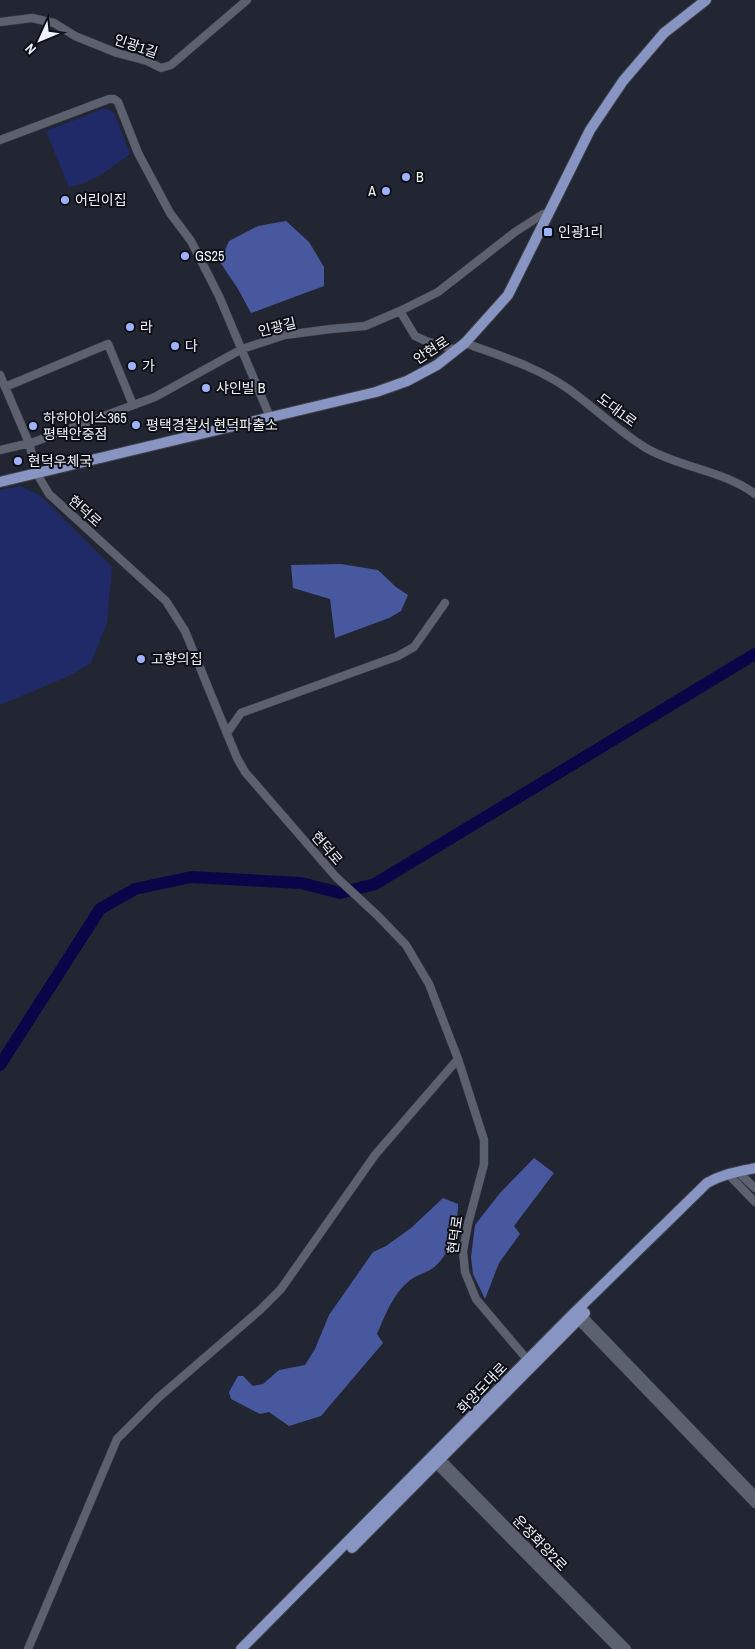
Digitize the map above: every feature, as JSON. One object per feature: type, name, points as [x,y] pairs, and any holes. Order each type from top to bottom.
[{"type":"main road","name":"안현로","points":[[0,482],[376,392],[407,381],[437,365],[466,343],[508,294],[522,270],[590,130],[623,81],[664,33],[706,0]]},
{"type":"main road","name":"화양도대로","points":[[250,1649],[707,1182],[716,1177],[755,1170]]},
{"type":"main road","name":"화양도대로","points":[[241,1649],[436,1459]]},
{"type":"street","name":"인광1길","points":[[0,22],[32,18],[54,23],[75,36],[109,50],[147,61],[161,68],[177,61],[247,0]]},
{"type":"street","points":[[0,140],[109,99],[114,99],[118,102],[138,153],[170,213],[191,242],[219,296],[270,417]]},
{"type":"street","name":"인광길","points":[[0,450],[29,443],[155,397],[242,349],[285,336],[365,326],[400,311],[438,292],[515,232],[543,214],[548,214]]},
{"type":"street","points":[[400,311],[415,336],[457,350]]},
{"type":"street","name":"도대1로","points":[[466,343],[530,366],[566,388],[647,448],[724,477],[746,487],[755,494]]},
{"type":"street","points":[[5,387],[108,344],[133,405]]},
{"type":"street","name":"현덕로","points":[[0,375],[29,443],[37,474],[49,494],[166,601],[185,631],[237,758],[255,784],[336,877],[394,931],[413,956],[429,984],[458,1059],[484,1140],[484,1164],[463,1251],[464,1272],[476,1299],[530,1363]]},
{"type":"street","points":[[227,733],[241,713],[398,656],[414,647],[445,603]]},
{"type":"street","points":[[28,1649],[101,1481],[117,1438],[158,1398],[260,1310],[281,1288],[375,1155],[458,1059]]},
{"type":"street","points":[[735,1174],[755,1188]]},
{"type":"street","points":[[735,1174],[755,1202]]},
{"type":"street","points":[[577,1315],[755,1495]]},
{"type":"street","points":[[577,1315],[755,1504]]},
{"type":"street","name":"운정화양2로","points":[[436,1459],[618,1649]]},
{"type":"street","name":"운정화양2로","points":[[436,1459],[627,1649]]},
{"type":"shaded area","points":[[106,108],[114,113],[130,154],[109,170],[86,182],[69,187],[46,131]]},
{"type":"shaded area","points":[[286,221],[309,242],[324,267],[324,286],[251,313],[220,262],[229,241],[258,226]]},
{"type":"shaded area","points":[[20,486],[41,496],[112,567],[107,622],[91,663],[69,676],[0,705],[0,490]]},
{"type":"shaded area","points":[[341,564],[378,570],[396,587],[408,595],[401,611],[389,618],[335,638],[330,599],[293,588],[291,565]]},
{"type":"shaded area","points":[[534,1158],[554,1173],[514,1226],[520,1234],[499,1263],[485,1299],[473,1274],[471,1257],[475,1225],[500,1193]]},
{"type":"shaded area","points":[[443,1198],[458,1204],[457,1221],[449,1247],[433,1268],[412,1279],[398,1292],[377,1334],[383,1343],[321,1416],[289,1426],[269,1412],[260,1414],[231,1399],[229,1392],[238,1376],[243,1376],[253,1386],[263,1384],[279,1370],[305,1365],[315,1349],[329,1315],[373,1252],[386,1246],[411,1228]]},
{"type":"waterway","points":[[0,1065],[100,909],[135,889],[191,877],[301,883],[340,893],[375,884],[755,654]]},
{"type":"place","name":"B","points":[[406,177]]},
{"type":"place","name":"A","points":[[386,191]]},
{"type":"place","name":"어린이집","points":[[65,200]]},
{"type":"place","name":"인광1리","points":[[548,232]]},
{"type":"place","name":"GS25","points":[[185,256]]},
{"type":"place","name":"라","points":[[130,327]]},
{"type":"place","name":"다","points":[[175,346]]},
{"type":"place","name":"가","points":[[132,366]]},
{"type":"place","name":"샤인빌 B","points":[[206,388]]},
{"type":"place","name":"평택경찰서 현덕파출소","points":[[136,425]]},
{"type":"place","name":"하하아이스365 평택안중점","points":[[33,426]]},
{"type":"place","name":"현덕우체국","points":[[18,461]]},
{"type":"place","name":"고향의집","points":[[141,659]]}]
